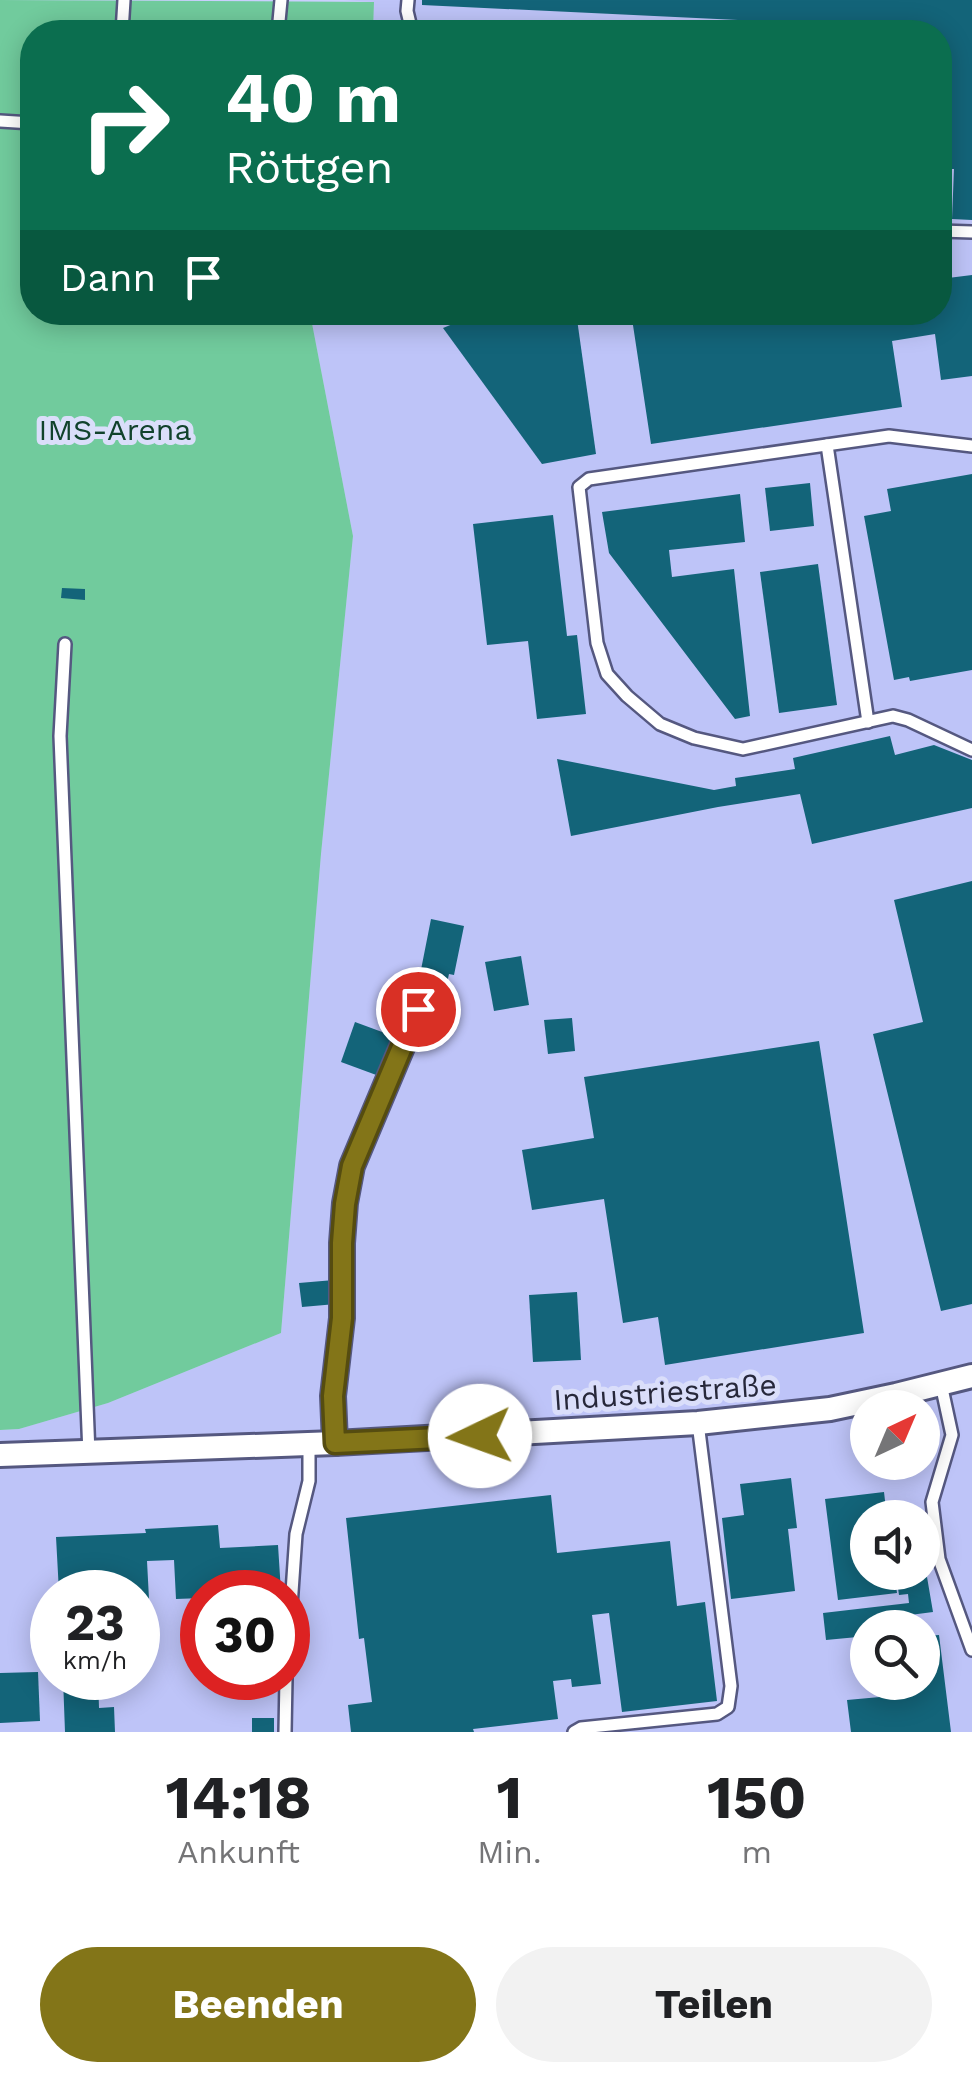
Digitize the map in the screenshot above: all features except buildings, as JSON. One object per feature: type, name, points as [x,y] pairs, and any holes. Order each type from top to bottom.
[{"type":"street","points":[[335,1443],[333,1396],[342,1318],[342,1243],[352,1166],[418,1009]]},
{"type":"street","name":"Industriestraße","points":[[0,1455],[698,1424],[830,1408],[972,1376]]},
{"type":"lane","points":[[972,446],[889,436],[589,479],[579,487],[597,642],[608,674],[626,696],[660,724],[694,738],[743,749],[893,716],[972,750]]},
{"type":"lane","points":[[827,445],[868,722]]},
{"type":"lane","points":[[65,644],[60,736],[89,1454]]},
{"type":"lane","points":[[941,1384],[952,1434],[932,1502],[939,1559],[972,1650]]},
{"type":"lane","points":[[574,1732],[580,1728],[716,1714],[728,1707],[731,1686],[698,1424]]},
{"type":"lane","points":[[294,1570],[296,1534],[309,1481],[309,1444]]},
{"type":"lane","points":[[285,1732],[286,1700]]},
{"type":"shaded area","points":[[344,0],[972,0],[972,1732],[0,1732],[0,1430],[19,1429],[108,1403],[281,1333],[321,854],[353,536],[312,325],[952,325],[952,20],[373,20],[374,2]]},
{"type":"green space","name":"IMS-Arena","points":[[0,0],[374,2],[373,20],[20,20],[20,325],[312,325],[353,536],[321,854],[281,1333],[108,1403],[19,1429],[0,1430]]},
{"type":"route","points":[[418,1009],[352,1166],[342,1243],[342,1318],[333,1396],[335,1443],[480,1436]]}]
